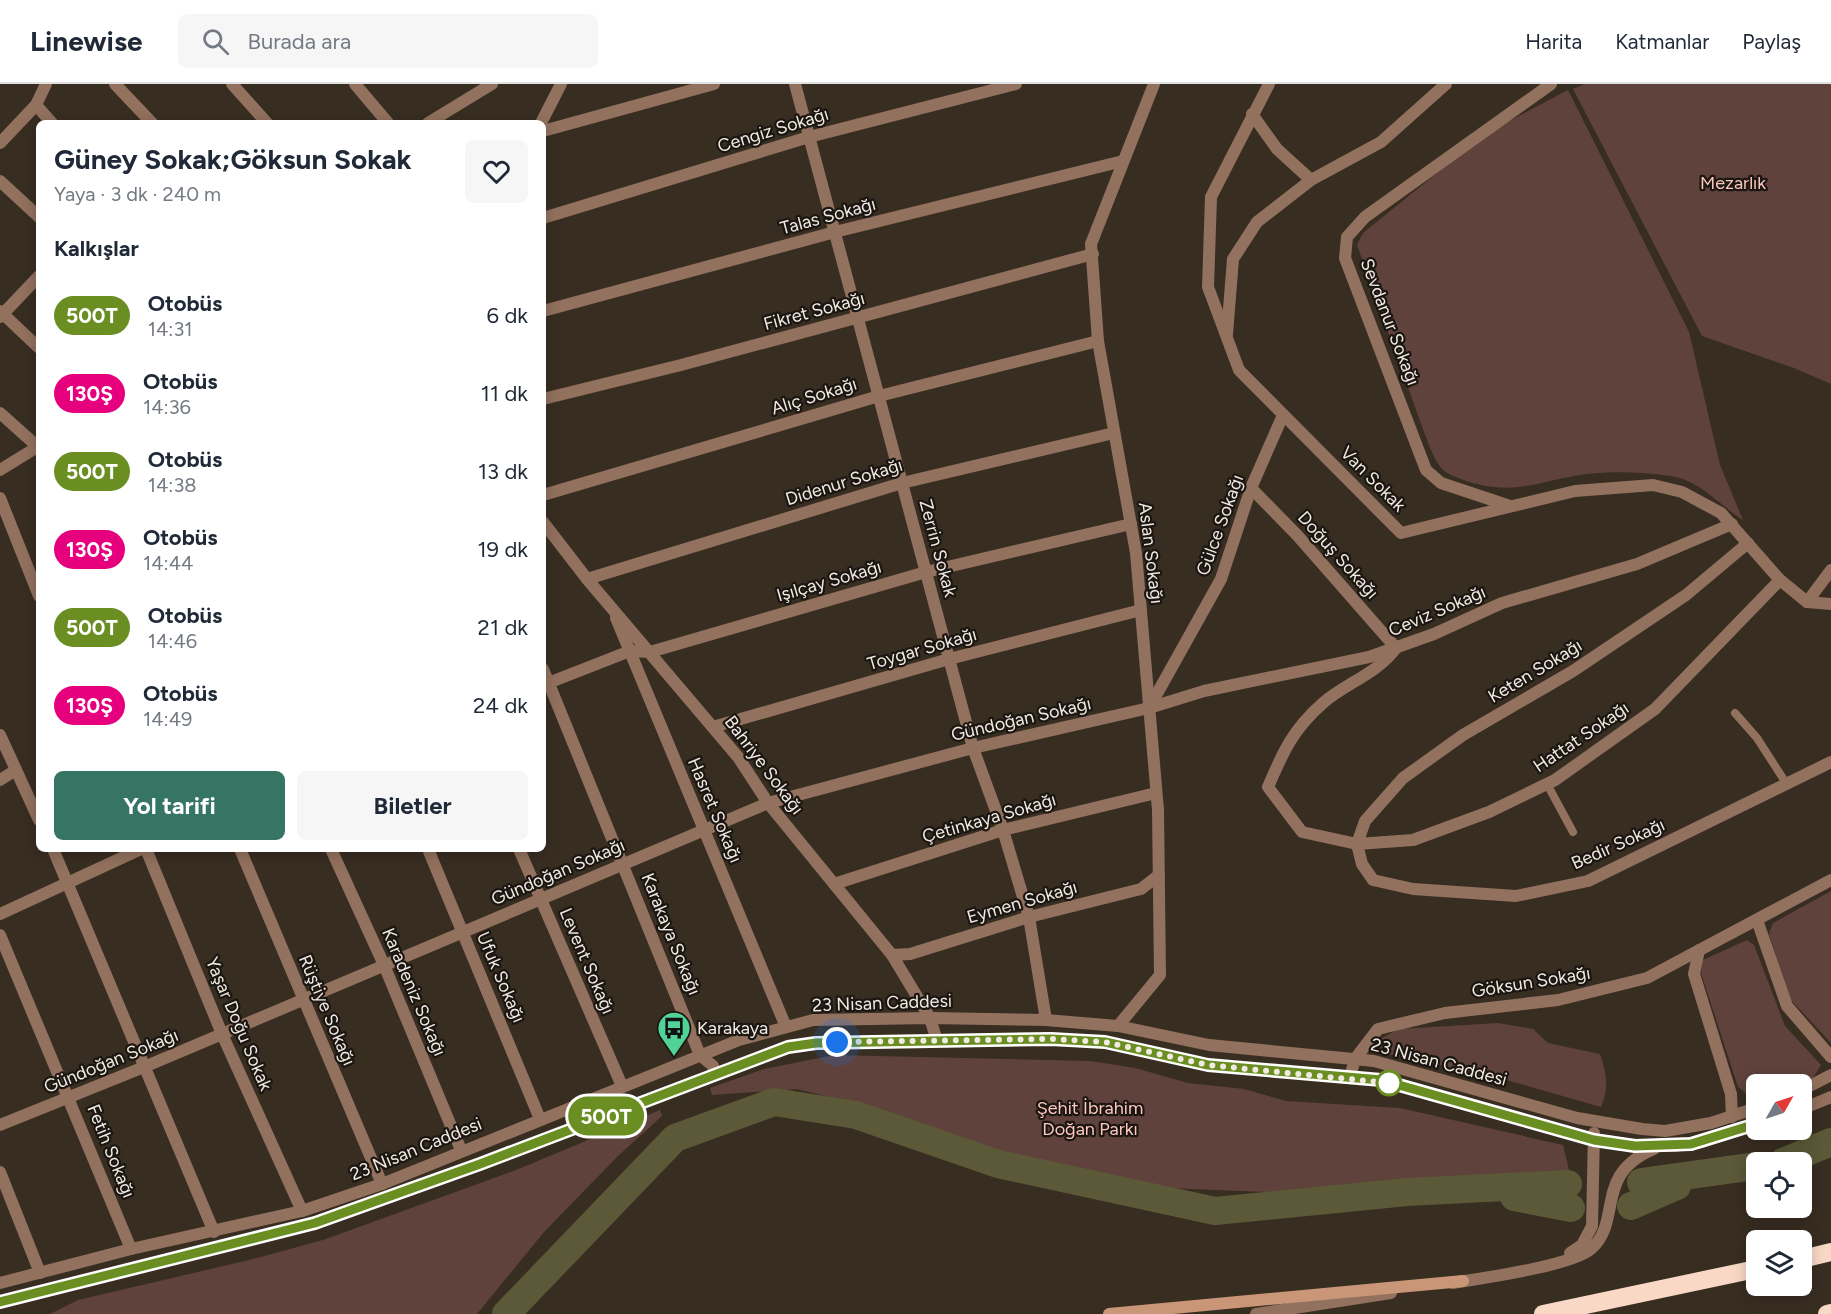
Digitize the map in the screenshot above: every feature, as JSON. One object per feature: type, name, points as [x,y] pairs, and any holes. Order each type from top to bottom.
[{"type":"highway","points":[[1812,1257],[1831,1252]]},
{"type":"highway","points":[[1543,1314],[1746,1271]]},
{"type":"main road","points":[[1109,1314],[1463,1281]]},
{"type":"street","points":[[0,143],[36,105],[46,84]]},
{"type":"street","points":[[115,84],[149,120]]},
{"type":"street","points":[[232,84],[264,120]]},
{"type":"street","points":[[355,84],[385,120]]},
{"type":"street","points":[[432,120],[475,88],[492,84]]},
{"type":"street","points":[[543,120],[561,84]]},
{"type":"street","points":[[546,130],[714,84]]},
{"type":"street","name":"Zerrin Sokak","points":[[795,84],[973,748],[1003,830],[1029,917],[1046,1020]]},
{"type":"street","name":"Cengiz Sokağı","points":[[546,217],[809,137],[1016,84]]},
{"type":"street","name":"Aslan Sokağı","points":[[1118,1026],[1160,975],[1159,875],[1156,793],[1141,610],[1131,524],[1098,341],[1091,243],[1154,84]]},
{"type":"street","name":"Van Sokak","points":[[1269,84],[1211,197],[1208,286],[1239,370],[1401,532],[1575,491],[1653,485],[1682,492],[1721,513],[1780,580],[1807,602]]},
{"type":"street","points":[[1227,338],[1233,259],[1257,222],[1311,180],[1381,142],[1446,84]]},
{"type":"street","name":"Sevdanur Sokağı","points":[[1511,506],[1441,483],[1426,470],[1345,258],[1347,237],[1365,217],[1551,84]]},
{"type":"street","points":[[36,105],[49,120]]},
{"type":"street","points":[[1252,114],[1277,149],[1311,180]]},
{"type":"street","name":"Talas Sokağı","points":[[546,310],[835,232],[1123,161]]},
{"type":"street","points":[[0,181],[36,214]]},
{"type":"street","name":"Fikret Sokağı","points":[[546,398],[1093,254]]},
{"type":"street","points":[[36,279],[1,314],[36,345]]},
{"type":"street","name":"Alıç Sokağı","points":[[546,494],[879,396],[1098,341]]},
{"type":"street","points":[[0,413],[36,444]]},
{"type":"street","name":"Gülce Sokağı","points":[[1149,708],[1221,579],[1251,488],[1283,415]]},
{"type":"street","name":"Didenur Sokağı","points":[[587,579],[902,483],[1114,433]]},
{"type":"street","points":[[0,470],[36,447]]},
{"type":"street","name":"Doğuş Sokağı","points":[[1251,488],[1297,535],[1396,648]]},
{"type":"street","points":[[0,498],[36,588]]},
{"type":"street","name":"Işılçay Sokağı","points":[[546,684],[630,651],[650,652],[926,572],[1131,524]]},
{"type":"street","name":"Ceviz Sokağı","points":[[1149,708],[1204,691],[1369,657],[1434,634],[1502,603],[1637,564],[1732,524]]},
{"type":"street","name":"Bahriye Sokağı","points":[[546,526],[587,579],[738,757],[768,803],[892,955],[930,1018],[937,1041]]},
{"type":"street","name":"Keten Sokağı","points":[[1357,844],[1365,820],[1403,778],[1463,735],[1573,671],[1686,595],[1748,543]]},
{"type":"street","points":[[1807,602],[1831,570]]},
{"type":"street","name":"Hattat Sokağı","points":[[1396,648],[1385,662],[1323,703],[1287,742],[1268,787],[1302,832],[1357,844],[1413,840],[1490,812],[1547,784],[1655,709],[1780,580]]},
{"type":"street","points":[[1807,602],[1831,604]]},
{"type":"street","name":"Hasret Sokağı","points":[[612,607],[786,1028]]},
{"type":"street","name":"Toygar Sokağı","points":[[713,727],[949,659],[1141,610]]},
{"type":"street","name":"Karakaya Sokağı","points":[[546,684],[623,864],[700,1055],[713,1066],[716,1074]]},
{"type":"street","name":"Gündoğan Sokağı","points":[[0,1125],[144,1067],[768,803],[973,748],[1149,708]]},
{"type":"street","points":[[0,735],[36,813]]},
{"type":"street","name":"Bedir Sokağı","points":[[1357,844],[1362,864],[1373,880],[1413,889],[1516,896],[1588,881],[1831,762]]},
{"type":"street","points":[[0,780],[16,770]]},
{"type":"street","name":"Çetinkaya Sokağı","points":[[834,884],[1003,830],[1156,793]]},
{"type":"street","points":[[54,852],[214,1232]]},
{"type":"street","points":[[0,914],[134,852]]},
{"type":"street","name":"Yaşar Doğu Sokak","points":[[147,852],[222,1034],[302,1211]]},
{"type":"street","name":"Rüştiye Sokağı","points":[[241,852],[382,1184]]},
{"type":"street","name":"Karadeniz Sokağı","points":[[332,852],[384,965],[461,1150]]},
{"type":"street","name":"Ufuk Sokağı","points":[[429,852],[540,1119]]},
{"type":"street","name":"Levent Sokağı","points":[[520,852],[622,1086]]},
{"type":"street","name":"Eymen Sokağı","points":[[892,955],[910,954],[1029,917],[1141,889],[1159,875]]},
{"type":"street","name":"Göksun Sokağı","points":[[1350,1077],[1355,1059],[1378,1029],[1445,1013],[1558,1000],[1647,978],[1831,880]]},
{"type":"street","points":[[1757,920],[1787,1006],[1831,1057]]},
{"type":"street","name":"Fetih Sokağı","points":[[0,935],[70,1097],[131,1249]]},
{"type":"street","points":[[1699,950],[1694,974],[1731,1094],[1732,1117]]},
{"type":"street","name":"23 Nisan Caddesi","points":[[0,1283],[131,1249],[302,1211],[382,1184],[461,1150],[739,1040],[813,1020],[930,1018],[1046,1020],[1118,1026],[1209,1045],[1374,1061],[1577,1118],[1616,1126],[1665,1131],[1732,1117],[1746,1112]]},
{"type":"street","name":"23 Nisan Caddesi","points":[[0,1302],[315,1223],[480,1164],[788,1047],[816,1043],[1051,1039],[1105,1042],[1208,1065],[1381,1080],[1594,1140],[1658,1147],[1702,1142],[1746,1127]]},
{"type":"street","points":[[1812,1085],[1831,1075]]},
{"type":"street","points":[[1812,1105],[1831,1097]]},
{"type":"street","points":[[1550,1263],[1582,1245],[1592,1226],[1594,1140],[1591,1127],[1577,1118]]},
{"type":"street","points":[[1256,1314],[1463,1281],[1572,1259],[1590,1249],[1603,1231],[1610,1200],[1624,1169],[1636,1156],[1658,1147]]},
{"type":"street","points":[[0,1172],[40,1273]]},
{"type":"lane","points":[[1735,713],[1757,738],[1786,783]]},
{"type":"lane","points":[[1547,784],[1573,832]]},
{"type":"green space","name":"Mezarlık","points":[[1585,84],[1831,84],[1831,384],[1794,368],[1702,336],[1573,89]]},
{"type":"green space","points":[[1568,90],[1689,332],[1720,465],[1743,520],[1691,482],[1670,476],[1629,472],[1597,473],[1528,486],[1499,488],[1484,486],[1450,475],[1442,469],[1436,461],[1424,432],[1357,245],[1363,233],[1468,148],[1502,125]]},
{"type":"green space","points":[[1831,891],[1831,1043],[1789,998],[1769,934],[1773,923]]},
{"type":"green space","points":[[1747,940],[1754,945],[1785,1026],[1821,1065],[1813,1078],[1812,1074],[1746,1074],[1746,1094],[1738,1087],[1701,973],[1703,960]]},
{"type":"green space","points":[[1498,1023],[1533,1029],[1548,1043],[1600,1054],[1606,1081],[1601,1107],[1503,1079],[1379,1052],[1382,1038],[1399,1029]]},
{"type":"green space","name":"Şehit İbrahim Doğan Parkı","points":[[834,1055],[1091,1061],[1135,1068],[1188,1083],[1244,1089],[1286,1101],[1400,1108],[1563,1145],[1570,1174],[1447,1180],[1312,1194],[1166,1188],[1047,1170],[930,1135],[853,1103],[797,1089],[712,1095],[710,1088],[764,1069]]},
{"type":"green space","points":[[660,1110],[662,1116],[618,1156],[544,1232],[477,1314],[50,1314],[78,1300],[249,1260],[323,1240],[516,1170]]},
{"type":"waterway","points":[[506,1314],[675,1138],[774,1102],[856,1115],[998,1164],[1215,1211],[1407,1192],[1568,1184]]},
{"type":"waterway","points":[[1807,1152],[1831,1142]]},
{"type":"waterway","points":[[1641,1182],[1746,1167]]},
{"type":"waterway","points":[[1631,1206],[1677,1186]]},
{"type":"waterway","points":[[1514,1197],[1571,1208]]},
{"type":"bus line","name":"500T","points":[[0,1302],[315,1223],[480,1164],[788,1047],[816,1043],[1051,1039],[1105,1042],[1208,1065],[1381,1080],[1594,1140],[1635,1146],[1658,1147],[1691,1144],[1746,1127]]},
{"type":"place","name":"Karakaya","points":[[674,1057]]},
{"type":"route","points":[[837,1042],[1051,1039],[1105,1042],[1208,1065],[1381,1080],[1389,1083]]}]
